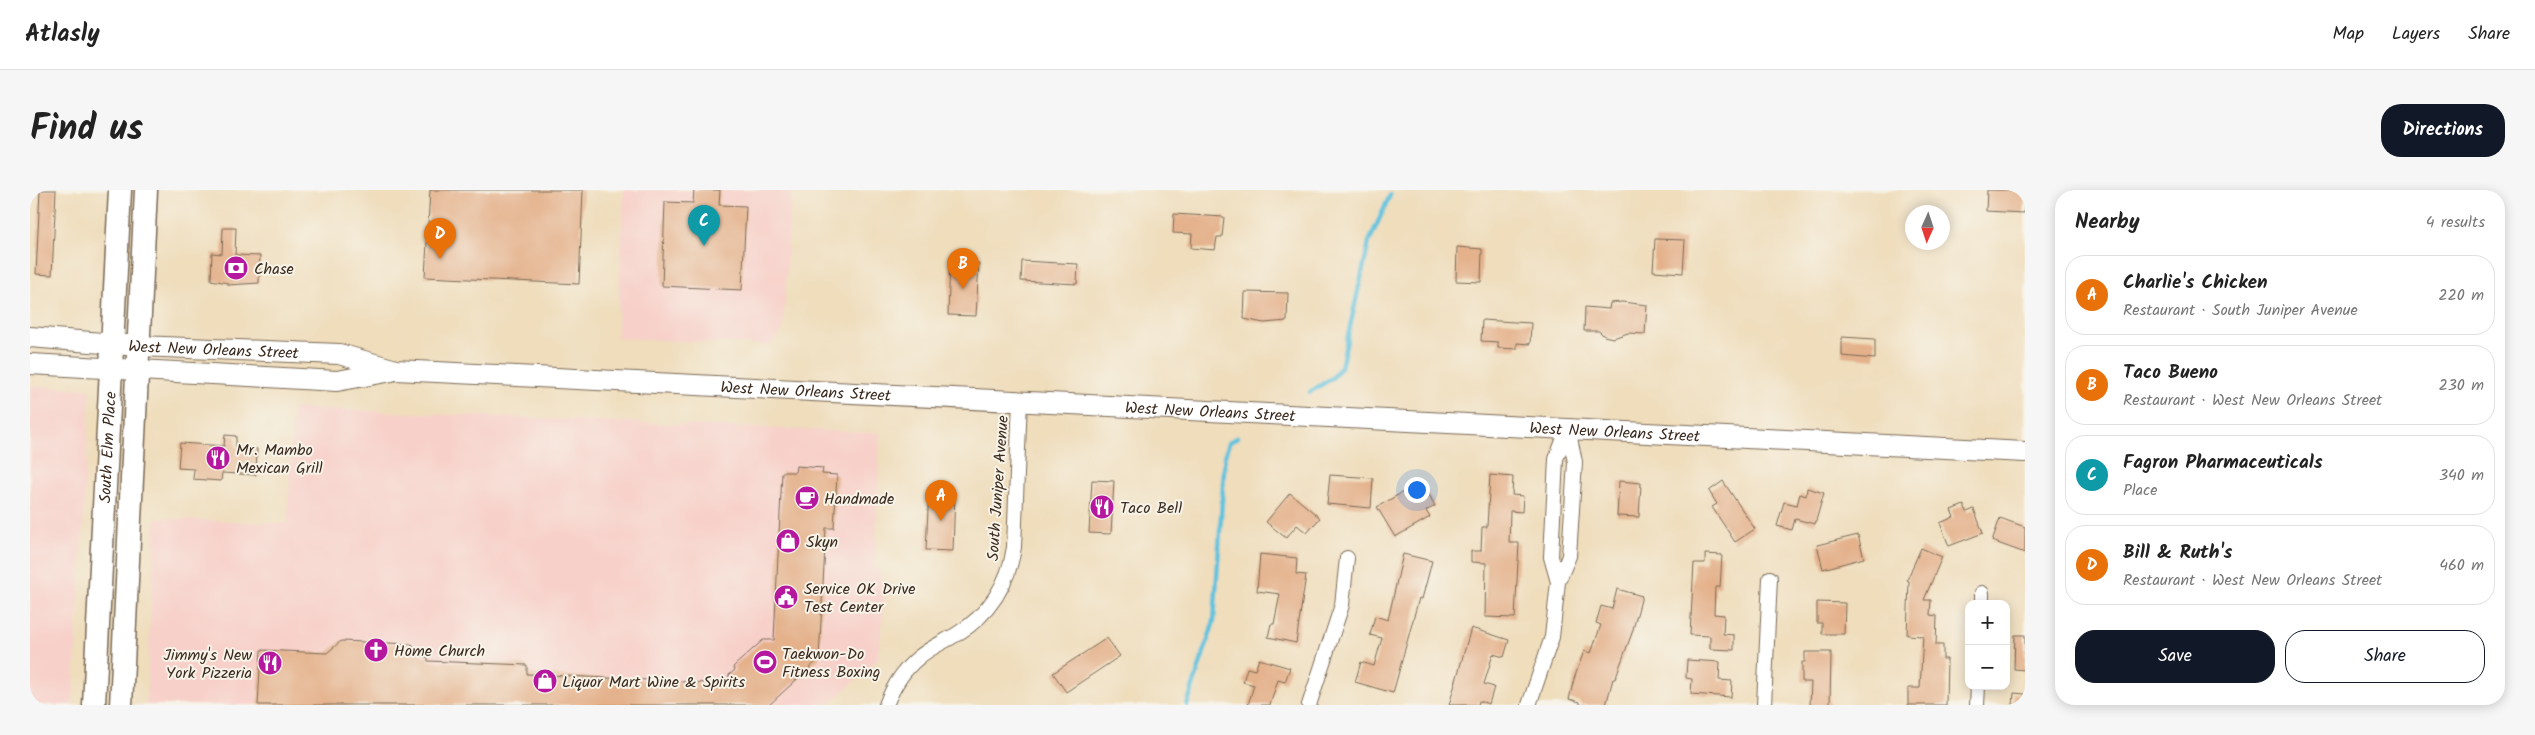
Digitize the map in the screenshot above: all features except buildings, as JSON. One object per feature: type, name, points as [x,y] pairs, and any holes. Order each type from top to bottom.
[{"type":"main road","name":"South Elm Place","points":[[94,705],[120,190]]},
{"type":"main road","name":"South Elm Place","points":[[121,705],[146,190]]},
{"type":"main road","name":"West New Orleans Street","points":[[30,337],[139,346],[339,354],[396,370],[2025,452]]},
{"type":"main road","name":"West New Orleans Street","points":[[30,364],[111,370],[337,381],[396,370]]},
{"type":"main road","points":[[98,620],[126,621]]},
{"type":"street","name":"South Juniper Avenue","points":[[886,705],[894,687],[918,657],[972,625],[982,616],[1003,587],[1010,568],[1014,547],[1020,400]]},
{"type":"street","points":[[1529,705],[1552,637],[1558,582],[1569,556],[1575,462],[1568,428]]},
{"type":"street","points":[[1312,704],[1342,605],[1347,558]]},
{"type":"street","points":[[1764,705],[1770,578]]},
{"type":"street","points":[[1976,705],[1978,690]]},
{"type":"shaded area","points":[[624,190],[791,190],[783,330],[770,345],[617,338]]},
{"type":"shaded area","points":[[30,386],[90,389],[73,705],[30,705]]},
{"type":"shaded area","points":[[293,408],[880,433],[875,566],[886,584],[878,659],[829,705],[146,705],[156,518],[287,524]]},
{"type":"waterway","points":[[1310,392],[1332,378],[1341,367],[1369,242],[1390,195]]},
{"type":"waterway","points":[[1187,705],[1214,621],[1225,456],[1229,443],[1237,437]]},
{"type":"place","name":"Fagron Pharmaceuticals","points":[[704,246]]},
{"type":"place","name":"Bill & Ruth's","points":[[440,259]]},
{"type":"place","name":"Chase","points":[[236,268]]},
{"type":"place","name":"Taco Bueno","points":[[963,289]]},
{"type":"place","name":"Mr. Mambo Mexican Grill","points":[[218,458]]},
{"type":"place","name":"Handmade","points":[[807,498]]},
{"type":"place","name":"Taco Bell","points":[[1102,507]]},
{"type":"place","name":"Charlie's Chicken","points":[[941,521]]},
{"type":"place","name":"Skyn","points":[[788,541]]},
{"type":"place","name":"Service OK Drive Test Center","points":[[786,597]]},
{"type":"place","name":"Home Church","points":[[376,650]]},
{"type":"place","name":"Taekwon-Do Fitness Boxing","points":[[765,662]]},
{"type":"place","name":"Jimmy's New York Pizzeria","points":[[270,663]]},
{"type":"place","name":"Liquor Mart Wine & Spirits","points":[[545,681]]}]
